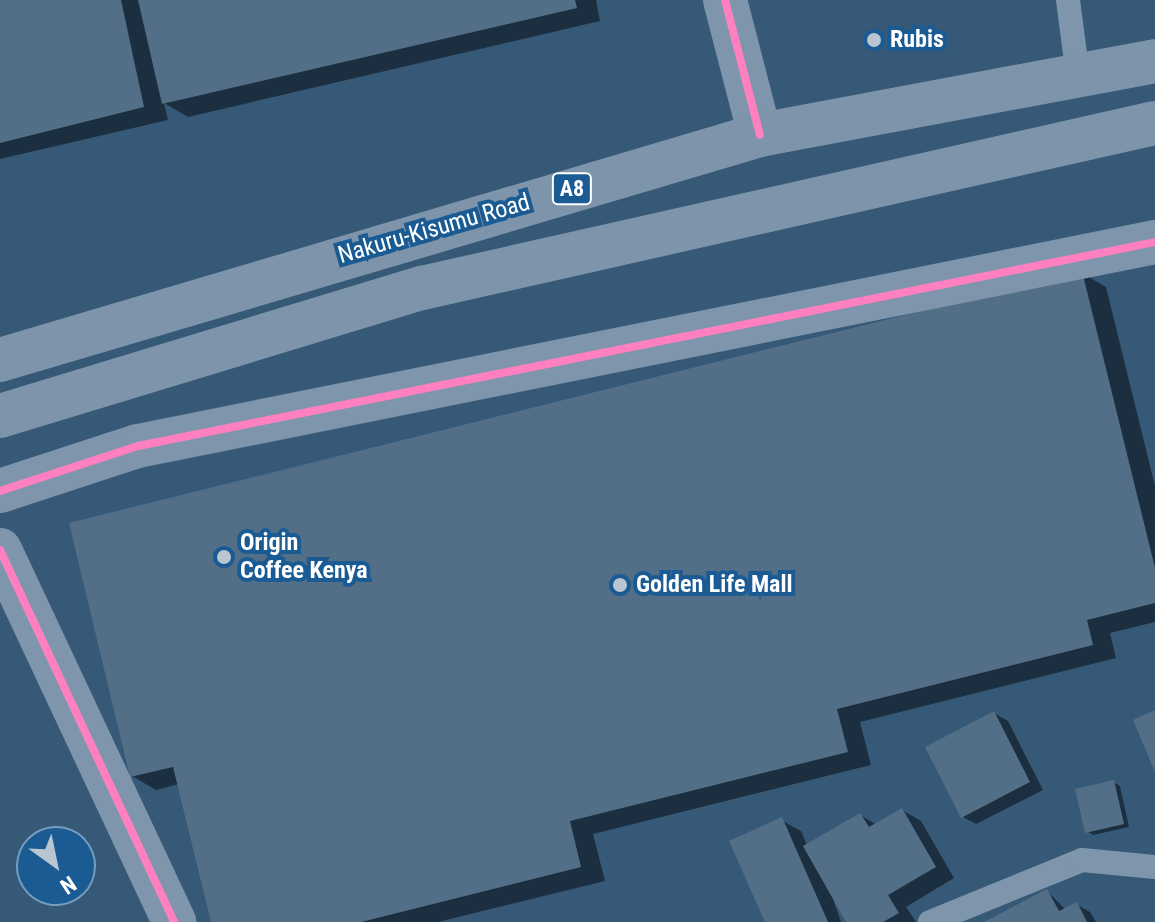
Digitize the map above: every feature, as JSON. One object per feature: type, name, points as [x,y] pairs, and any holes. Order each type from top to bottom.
[{"type":"highway","name":"Nakuru-Kisumu Road","points":[[0,360],[128,318],[760,135],[1155,61]]},
{"type":"highway","points":[[0,416],[422,288],[1155,123]]},
{"type":"street","points":[[725,0],[760,135]]},
{"type":"street","points":[[0,491],[37,475],[153,443],[1155,242]]},
{"type":"street","points":[[0,550],[174,922]]},
{"type":"lane","points":[[1068,0],[1078,77]]},
{"type":"lane","points":[[930,922],[1082,860],[1155,867]]},
{"type":"building","points":[[0,0],[121,0],[144,107],[0,143]]},
{"type":"building","points":[[138,0],[575,0],[577,8],[162,104]]},
{"type":"building","name":"Golden Life Mall","points":[[1082,271],[1155,568],[1155,603],[1087,620],[1093,645],[837,709],[848,752],[570,821],[581,867],[361,922],[211,922],[173,767],[130,777],[69,523]]},
{"type":"building","points":[[1155,710],[1155,772],[1133,720]]},
{"type":"building","points":[[994,711],[1030,782],[961,818],[925,747]]},
{"type":"building","points":[[1114,780],[1124,824],[1085,833],[1075,789]]},
{"type":"building","points":[[902,808],[936,867],[888,895],[899,913],[883,922],[846,922],[803,846],[860,813],[869,827]]},
{"type":"building","points":[[782,817],[828,922],[765,922],[729,841]]},
{"type":"building","points":[[1047,889],[1059,911],[1077,902],[1087,922],[984,922]]},
{"type":"cycle path","points":[[725,0],[760,135]]},
{"type":"cycle path","points":[[0,491],[138,446],[1155,242]]},
{"type":"cycle path","points":[[0,550],[174,922]]},
{"type":"place","name":"Rubis","points":[[874,40]]},
{"type":"place","name":"Origin Coffee Kenya","points":[[224,557]]},
{"type":"place","name":"Golden Life Mall","points":[[620,585]]}]
